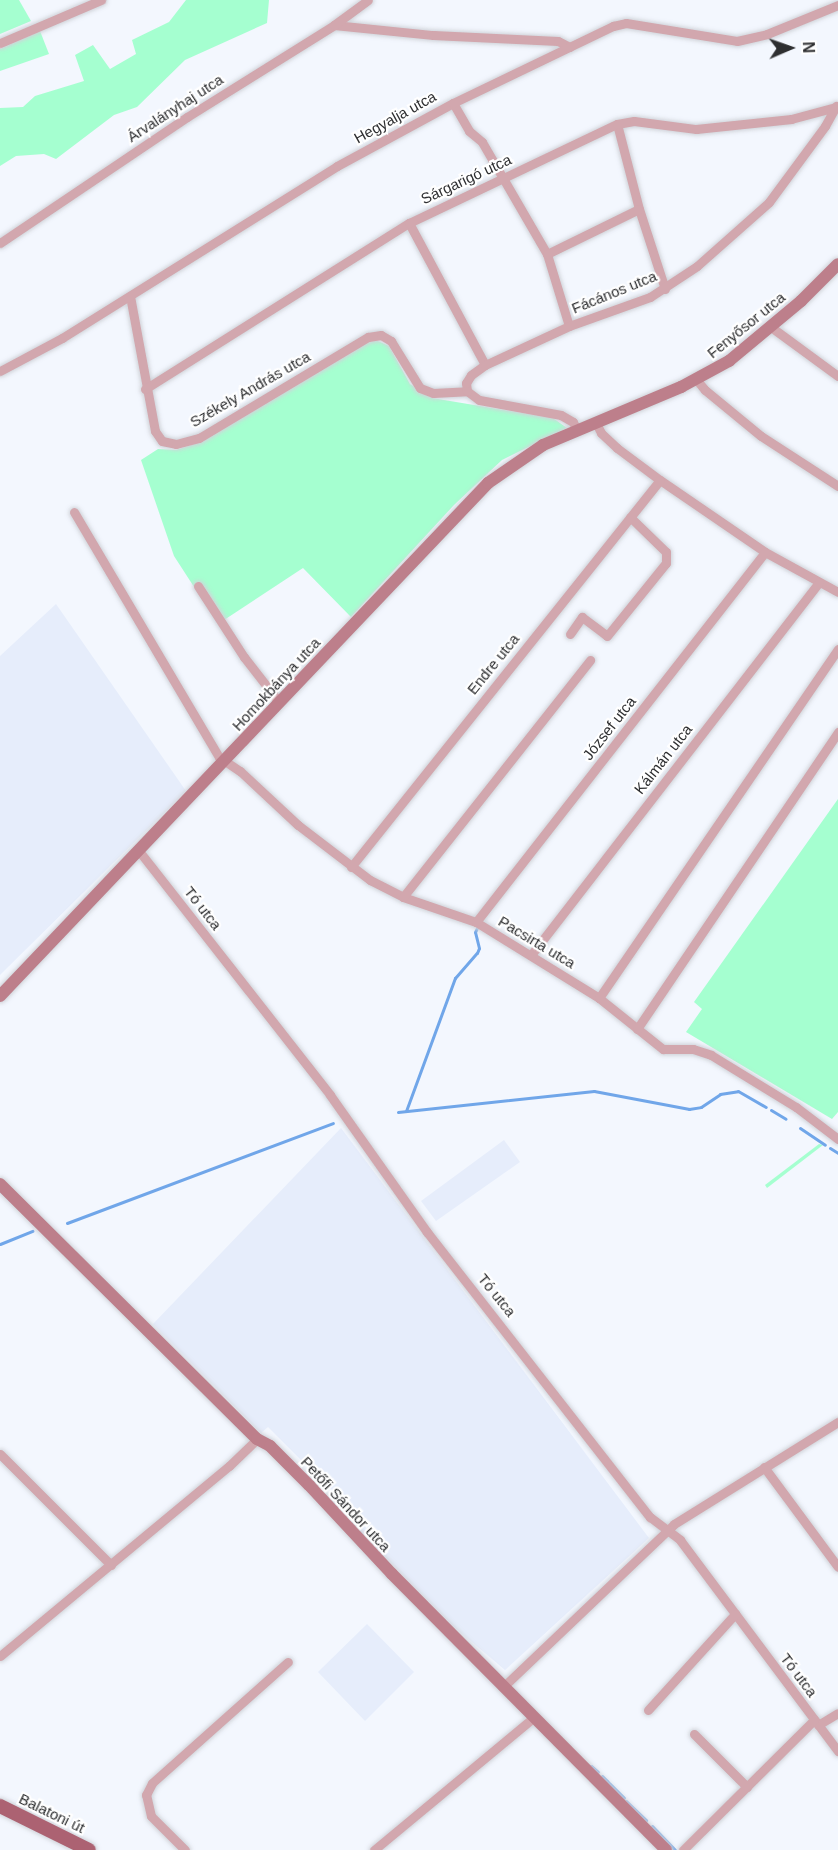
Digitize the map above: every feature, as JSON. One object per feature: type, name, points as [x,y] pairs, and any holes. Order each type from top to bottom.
[{"type":"main road","name":"Balatoni út","points":[[0,1806],[89,1850]]},
{"type":"street","points":[[0,44],[101,0]]},
{"type":"street","name":"Árvalányhaj utca","points":[[0,243],[187,117],[334,25],[368,0]]},
{"type":"street","name":"Hegyalja utca","points":[[0,371],[62,338],[336,166],[453,103],[613,26],[626,23],[737,41],[767,34],[838,5]]},
{"type":"street","points":[[334,25],[433,35],[558,41],[570,47]]},
{"type":"street","points":[[453,103],[469,130],[482,142],[547,254],[569,326]]},
{"type":"street","name":"Sárgarigó utca","points":[[146,388],[409,223],[617,124],[634,121],[696,129],[791,119],[837,106]]},
{"type":"street","name":"Fácános utca","points":[[466,391],[466,383],[471,375],[485,365],[569,326],[665,289],[697,266],[769,202],[837,106]]},
{"type":"street","points":[[617,124],[639,209],[665,289]]},
{"type":"street","points":[[547,254],[639,209]]},
{"type":"street","points":[[409,223],[485,365]]},
{"type":"street","name":"Fenyősor utca","points":[[596,423],[696,379],[729,361],[771,327],[838,264]]},
{"type":"street","name":"Székely András utca","points":[[130,296],[155,431],[162,441],[176,444],[199,438],[368,337],[381,335],[391,341],[420,388],[433,393],[466,391]]},
{"type":"street","points":[[771,327],[838,376]]},
{"type":"street","points":[[696,379],[705,390],[761,436],[838,486]]},
{"type":"street","points":[[466,391],[479,400],[561,415],[573,422],[577,430]]},
{"type":"street","points":[[596,423],[601,434],[660,480],[765,552],[838,592]]},
{"type":"street","name":"Homokbánya utca","points":[[0,996],[471,498],[523,457],[596,423]]},
{"type":"street","name":"Endre utca","points":[[351,867],[660,480]]},
{"type":"street","name":"Pacsirta utca","points":[[74,512],[219,757],[240,771],[298,825],[351,867],[403,897],[476,922],[531,955],[599,998],[666,1050],[693,1049],[711,1055],[796,1107],[838,1138]]},
{"type":"street","points":[[570,634],[582,617],[607,636],[666,563],[666,552],[630,517]]},
{"type":"street","name":"József utca","points":[[476,922],[765,552]]},
{"type":"street","name":"Kálmán utca","points":[[531,955],[819,582]]},
{"type":"street","points":[[198,586],[244,657],[279,702]]},
{"type":"street","points":[[599,998],[838,649]]},
{"type":"street","points":[[403,897],[590,660]]},
{"type":"street","points":[[637,1029],[838,732]]},
{"type":"street","name":"Tó utca","points":[[139,851],[330,1095],[428,1232],[644,1508],[680,1540],[838,1751]]},
{"type":"street","name":"Petőfi Sándor utca","points":[[0,1184],[257,1439],[270,1446],[503,1687],[666,1850]]},
{"type":"street","points":[[503,1687],[674,1524],[838,1422]]},
{"type":"street","points":[[1,1653],[111,1565],[257,1439]]},
{"type":"street","points":[[0,1454],[111,1565]]},
{"type":"street","points":[[764,1467],[838,1567]]},
{"type":"street","points":[[648,1710],[735,1614]]},
{"type":"street","points":[[185,1850],[151,1816],[146,1795],[152,1783],[288,1662]]},
{"type":"street","points":[[683,1850],[816,1723],[838,1713]]},
{"type":"street","points":[[374,1850],[534,1717]]},
{"type":"street","points":[[694,1734],[747,1787]]},
{"type":"shaded area","points":[[56,604],[186,791],[0,975],[0,656]]},
{"type":"shaded area","points":[[341,1128],[649,1538],[505,1670],[453,1626],[348,1519],[352,1511],[268,1427],[261,1433],[153,1324]]},
{"type":"shaded area","points":[[504,1140],[520,1162],[436,1221],[421,1201]]},
{"type":"shaded area","points":[[367,1624],[414,1672],[365,1721],[318,1672]]},
{"type":"green space","points":[[0,0],[19,0],[31,21],[0,34]]},
{"type":"green space","points":[[186,0],[269,0],[267,23],[185,60],[137,107],[114,115],[56,159],[44,154],[16,156],[0,166],[0,108],[23,107],[35,96],[84,81],[75,55],[93,45],[110,69],[136,54],[132,40],[169,22]]},
{"type":"green space","points":[[40,31],[49,54],[0,71],[0,49]]},
{"type":"green space","points":[[369,337],[389,346],[410,384],[432,398],[553,418],[567,428],[502,460],[454,505],[351,617],[303,568],[218,624],[174,556],[141,460],[158,449],[176,450],[200,442]]},
{"type":"green space","points":[[838,799],[838,1112],[832,1119],[686,1032],[702,1009],[694,1002]]},
{"type":"green space","points":[[819,1144],[823,1145],[767,1188],[765,1185]]},
{"type":"waterway","points":[[406,1111],[455,978],[479,948],[475,932],[477,928]]},
{"type":"waterway","points":[[398,1112],[594,1091],[689,1109],[701,1107],[720,1094],[738,1091],[766,1107]]},
{"type":"waterway","points":[[771,1110],[786,1119]]},
{"type":"waterway","points":[[67,1223],[333,1123]]},
{"type":"waterway","points":[[800,1128],[825,1145]]},
{"type":"waterway","points":[[830,1148],[838,1153]]},
{"type":"waterway","points":[[0,1244],[32,1231]]},
{"type":"waterway","points":[[591,1766],[598,1772]]},
{"type":"waterway","points":[[602,1776],[608,1782]]},
{"type":"waterway","points":[[609,1783],[624,1798]]},
{"type":"waterway","points":[[626,1801],[646,1820]]},
{"type":"waterway","points":[[652,1826],[675,1850]]}]
